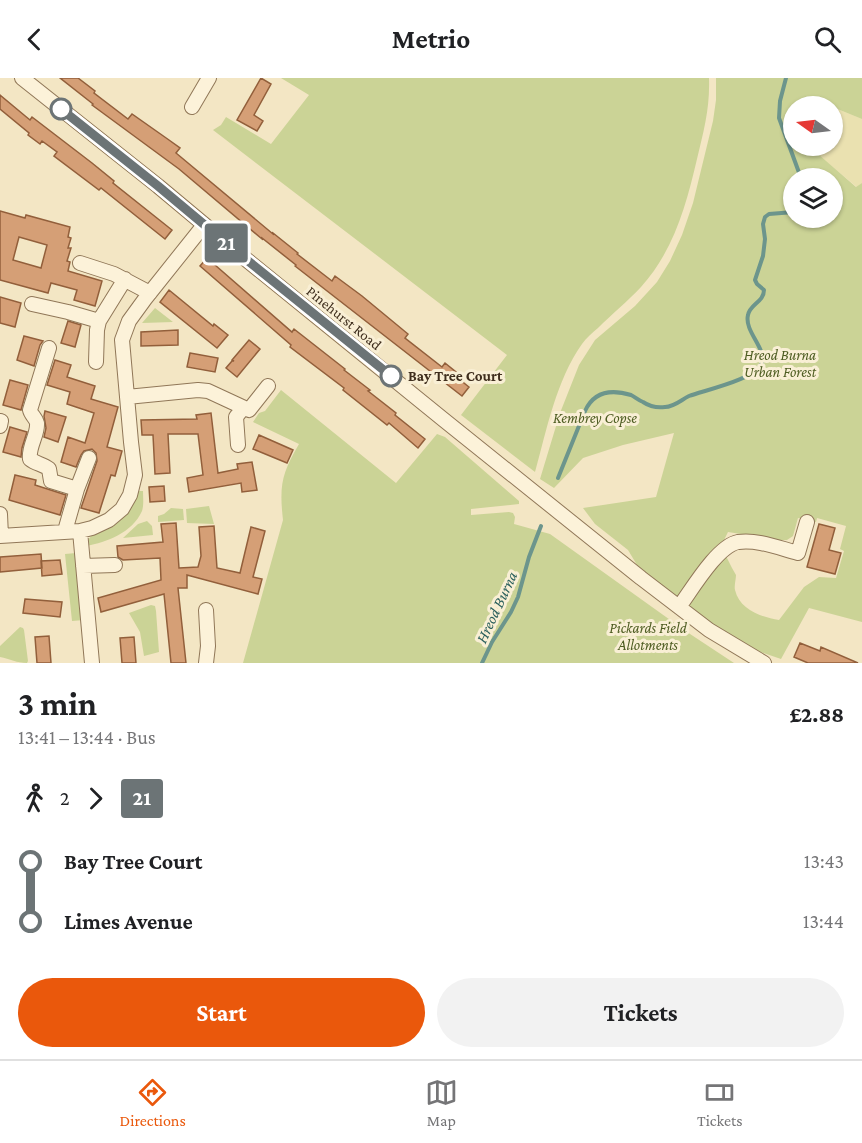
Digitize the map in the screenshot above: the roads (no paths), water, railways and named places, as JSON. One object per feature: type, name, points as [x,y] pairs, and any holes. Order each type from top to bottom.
[{"type":"street","name":"Pinehurst Road","points":[[22,78],[453,428],[679,608],[709,630],[764,663]]},
{"type":"street","points":[[192,107],[209,78]]},
{"type":"street","points":[[0,514],[0,536],[80,531],[101,525],[116,515],[127,502],[133,489],[135,475],[123,340],[129,321],[204,225]]},
{"type":"street","points":[[80,263],[114,274],[150,293]]},
{"type":"street","points":[[96,362],[99,321],[124,279]]},
{"type":"street","points":[[32,304],[99,321]]},
{"type":"street","points":[[49,348],[30,410],[37,425],[29,454],[34,463],[49,469],[51,481],[77,489]]},
{"type":"street","points":[[238,445],[236,417],[268,386]]},
{"type":"street","points":[[127,397],[198,390],[219,396],[246,409]]},
{"type":"street","points":[[65,531],[89,458]]},
{"type":"street","points":[[679,608],[715,558],[728,547],[737,542],[760,543],[798,553],[807,522]]},
{"type":"street","points":[[80,531],[92,663]]},
{"type":"street","points":[[83,566],[115,565]]},
{"type":"street","points":[[206,610],[208,646],[206,663]]},
{"type":"waterway","name":"Hreod Burna","points":[[786,78],[780,101],[779,118],[797,168]]},
{"type":"waterway","name":"Hreod Burna","points":[[558,478],[585,411],[593,399],[598,396],[610,392],[624,393],[651,406],[668,407],[689,396],[741,379],[758,368],[762,362],[761,351],[749,327],[748,315],[764,290],[755,280],[763,256],[765,217],[769,214],[783,213]]},
{"type":"waterway","name":"Hreod Burna","points":[[482,663],[518,597],[529,557],[541,526]]},
{"type":"place","name":"Bay Tree Court","points":[[391,376]]},
{"type":"park label","name":"Hreod Burna Urban Forest","points":[[780,364]]},
{"type":"park label","name":"Kembrey Copse","points":[[595,418]]},
{"type":"park label","name":"Pickards Field Allotments","points":[[648,636]]}]
